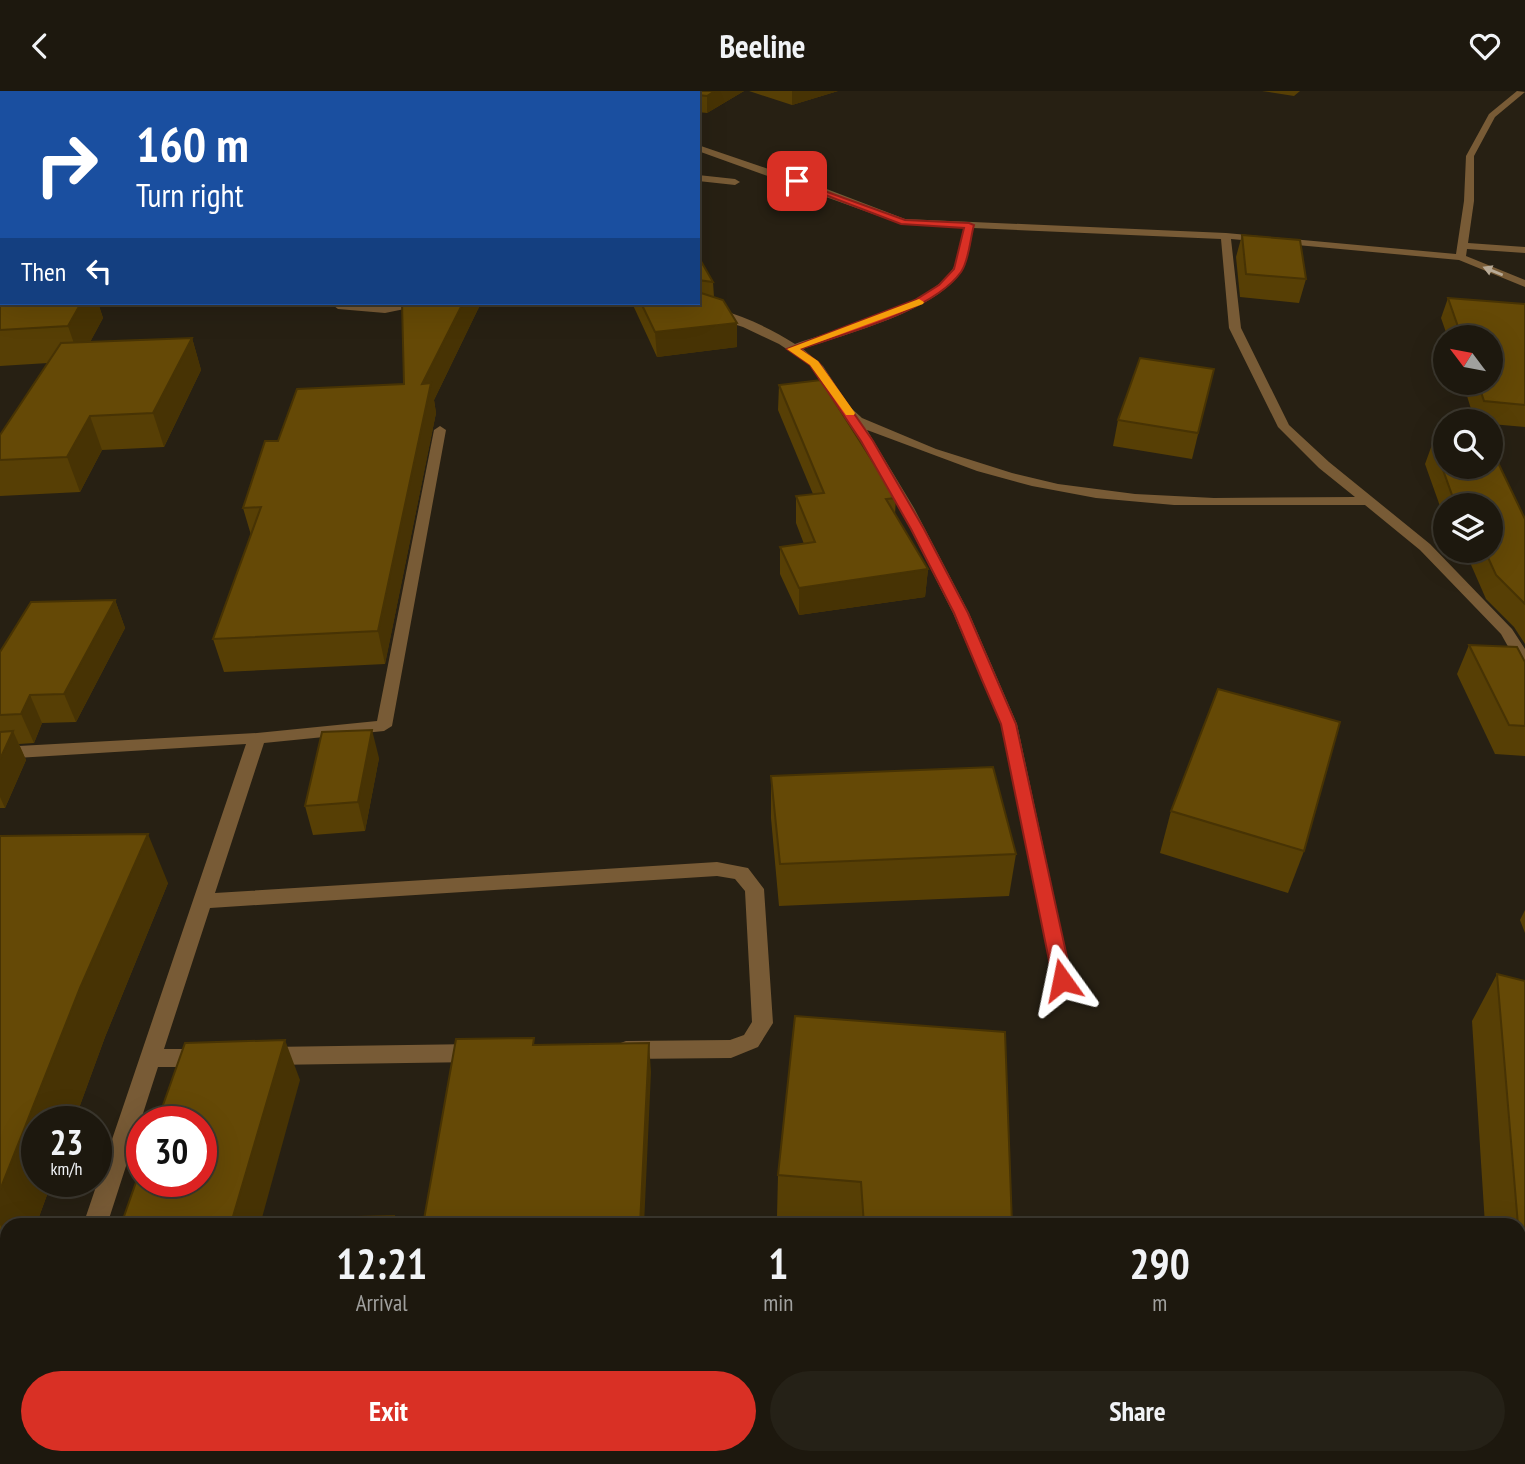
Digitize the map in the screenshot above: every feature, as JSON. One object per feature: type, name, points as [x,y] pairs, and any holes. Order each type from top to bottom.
[{"type":"street","points":[[1461,252],[1469,201],[1470,156],[1492,116],[1521,95]]},
{"type":"street","points":[[700,149],[904,222],[1226,236],[1461,252],[1525,250]]},
{"type":"street","points":[[700,178],[735,182]]},
{"type":"street","points":[[792,349],[919,302],[943,287],[958,269],[969,225]]},
{"type":"street","points":[[1226,236],[1235,328],[1284,426],[1324,465],[1425,547],[1507,632],[1525,663]]},
{"type":"street","points":[[1461,252],[1525,284]]},
{"type":"street","points":[[337,305],[387,307]]},
{"type":"street","points":[[687,305],[735,320],[814,363],[854,419],[907,508],[961,613],[1009,724],[1062,980]]},
{"type":"street","points":[[854,419],[908,443],[968,464],[1059,488],[1186,500],[1370,501]]},
{"type":"street","points":[[0,753],[257,738],[384,726],[440,430]]},
{"type":"street","points":[[97,1218],[257,738]]},
{"type":"street","points":[[203,901],[717,869],[741,873],[754,889],[761,996],[762,1023],[751,1041],[731,1049],[607,1051]]},
{"type":"street","points":[[247,1057],[496,1053]]},
{"type":"street","points":[[150,1058],[219,1057]]},
{"type":"building","points":[[700,91],[715,91],[707,96],[700,95]]},
{"type":"building","points":[[1242,235],[1300,240],[1306,279],[1246,274]]},
{"type":"building","points":[[700,259],[713,282],[700,280]]},
{"type":"building","points":[[700,293],[723,300],[737,323],[655,332],[642,305],[700,305]]},
{"type":"building","points":[[1448,298],[1525,304],[1525,405],[1484,401],[1482,395],[1503,395],[1503,325],[1457,325]]},
{"type":"building","points":[[0,305],[80,305],[68,326],[0,330]]},
{"type":"building","points":[[402,305],[462,305],[422,384],[431,383],[378,631],[213,639],[261,507],[243,508],[265,441],[278,441],[297,389],[404,384]]},
{"type":"building","points":[[192,338],[153,413],[90,416],[67,457],[0,460],[0,435],[61,343]]},
{"type":"building","points":[[1140,358],[1214,369],[1198,433],[1118,420]]},
{"type":"building","points":[[821,380],[896,498],[886,499],[928,569],[799,588],[780,547],[815,542],[796,496],[824,493],[779,385]]},
{"type":"building","points":[[1503,473],[1525,519],[1525,604],[1496,575],[1490,563],[1503,563],[1503,493],[1451,493],[1446,479],[1503,479]]},
{"type":"building","points":[[115,600],[64,694],[30,695],[21,714],[0,715],[0,652],[31,602]]},
{"type":"building","points":[[1469,645],[1517,647],[1525,662],[1525,726],[1509,725]]},
{"type":"building","points":[[1218,689],[1340,722],[1304,851],[1171,811]]},
{"type":"building","points":[[372,730],[358,802],[305,806],[322,732]]},
{"type":"building","points":[[13,731],[0,759],[0,732]]},
{"type":"building","points":[[993,767],[1016,854],[780,864],[771,776]]},
{"type":"building","points":[[148,834],[80,988],[33,1106],[21,1106],[21,1137],[0,1190],[0,836]]},
{"type":"building","points":[[1497,974],[1525,981],[1525,1218],[1517,1218]]},
{"type":"building","points":[[795,1016],[1005,1032],[1012,1218],[864,1218],[861,1182],[778,1175]]},
{"type":"building","points":[[534,1038],[533,1045],[649,1043],[640,1218],[424,1218],[456,1039]]},
{"type":"building","points":[[285,1040],[233,1218],[123,1218],[131,1197],[217,1197],[217,1106],[163,1106],[185,1043]]},
{"type":"building","points":[[394,1216],[394,1218],[313,1218]]},
{"type":"slow traffic","points":[[850,413],[814,363],[792,349],[919,302]]},
{"type":"route","points":[[797,181],[904,222],[969,225],[958,269],[943,287],[919,302],[792,349],[814,363],[854,419],[907,508],[961,613],[1009,724],[1062,980]]}]
